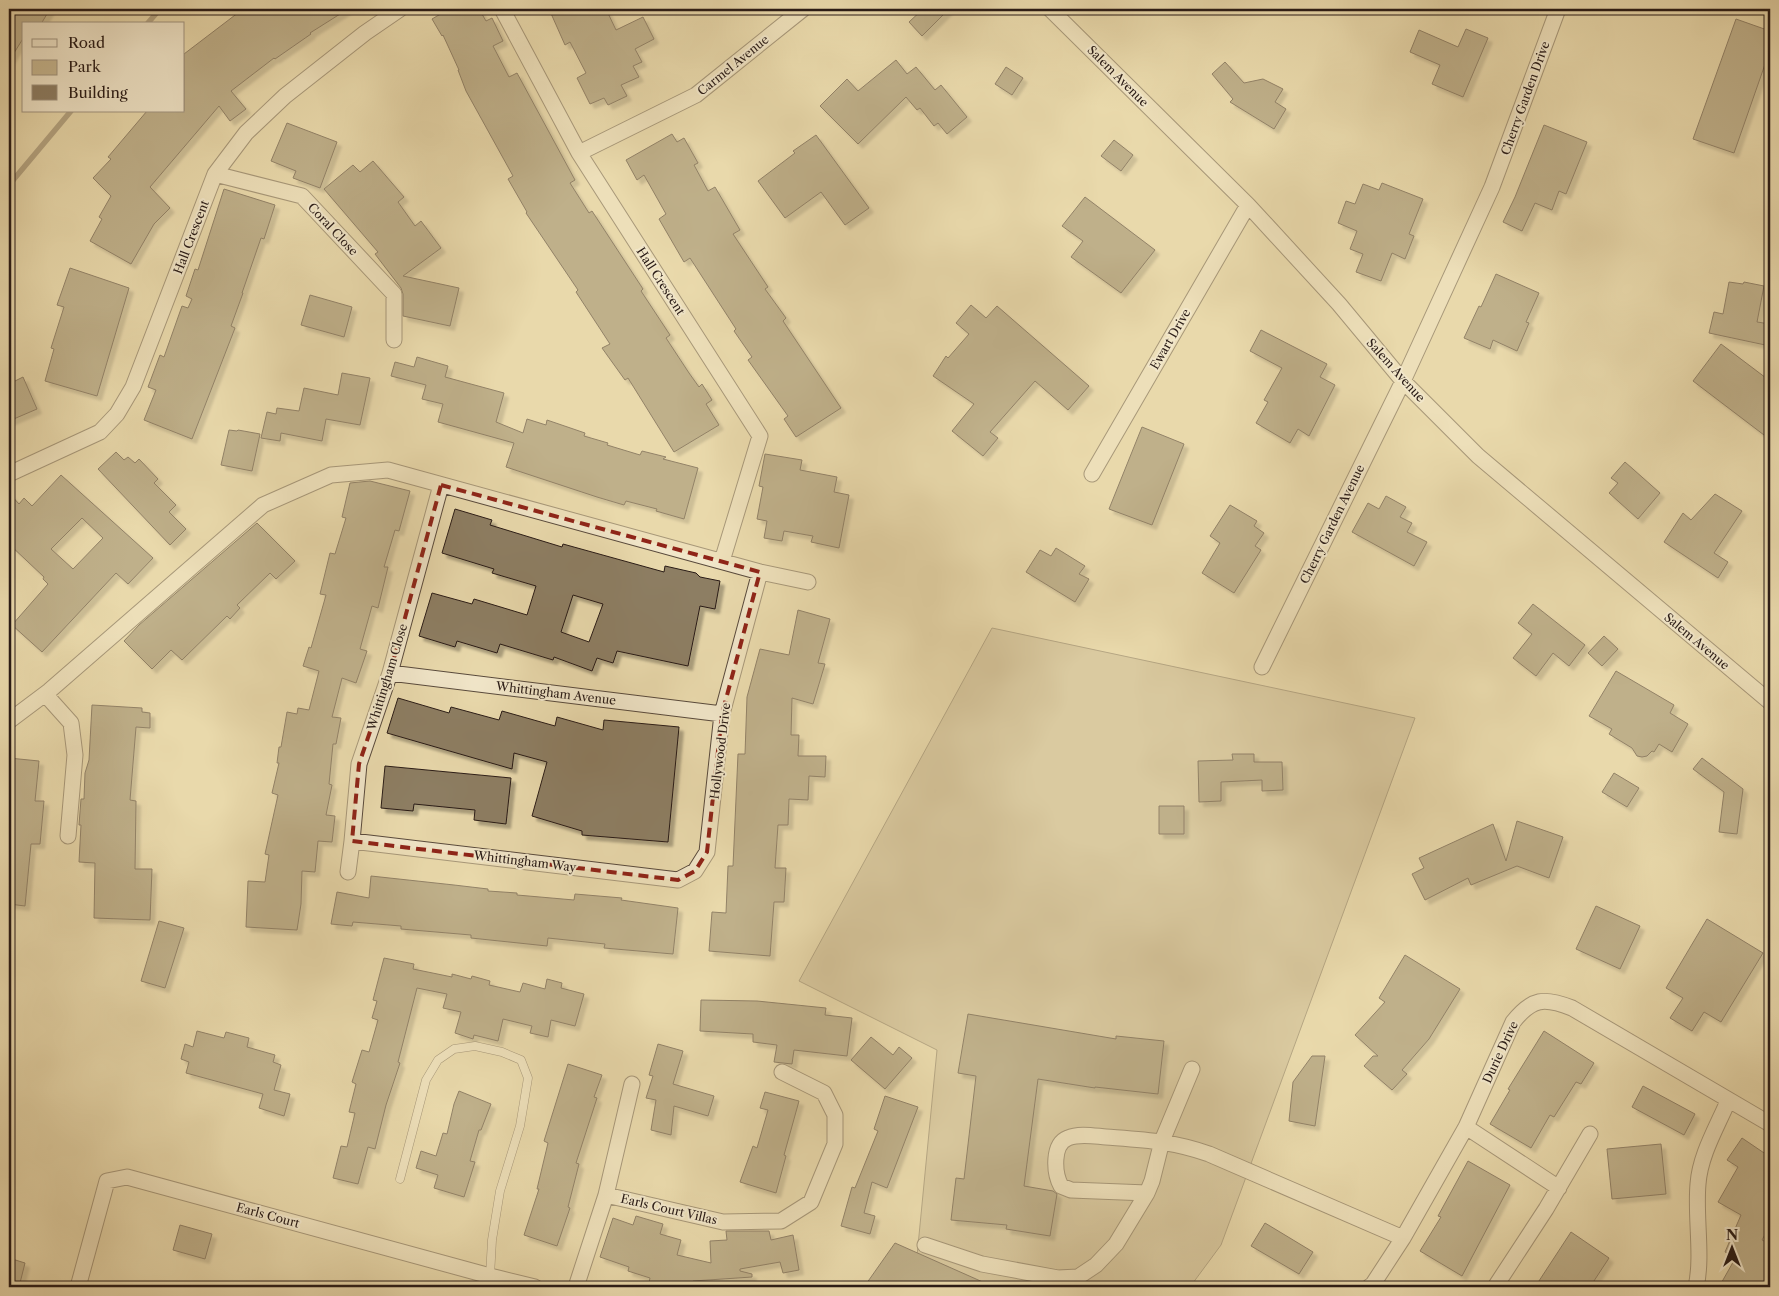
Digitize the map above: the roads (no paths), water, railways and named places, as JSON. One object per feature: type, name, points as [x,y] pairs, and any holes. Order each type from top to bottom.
[{"type":"street","name":"Hall Crescent","points":[[9,474],[100,432],[117,414],[133,387],[216,174],[246,133],[285,96],[365,33],[400,9]]},
{"type":"street","name":"Hall Crescent","points":[[502,9],[579,153],[760,436],[722,561]]},
{"type":"street","name":"Carmel Avenue","points":[[579,153],[696,95],[803,9]]},
{"type":"street","name":"Salem Avenue","points":[[1050,9],[1248,205],[1339,304],[1403,381],[1478,456],[1770,702]]},
{"type":"street","name":"Cherry Garden Drive","points":[[1403,381],[1492,187],[1558,9]]},
{"type":"street","name":"Coral Close","points":[[216,174],[302,196],[394,294],[394,340]]},
{"type":"street","name":"Ewart Drive","points":[[1092,474],[1248,205]]},
{"type":"street","name":"Cherry Garden Avenue","points":[[1262,667],[1403,381]]},
{"type":"street","points":[[9,721],[45,694],[263,505],[331,475],[388,470],[760,572],[808,582]]},
{"type":"street","name":"Whittingham Close","points":[[348,872],[359,764],[390,673],[441,485]]},
{"type":"street","name":"Hollywood Drive","points":[[695,871],[708,852],[722,714],[760,572]]},
{"type":"street","name":"Whittingham Avenue","points":[[390,673],[722,714]]},
{"type":"street","points":[[45,694],[71,723],[75,755],[68,836]]},
{"type":"street","name":"Whittingham Way","points":[[352,841],[678,880],[695,871]]},
{"type":"street","name":"Durie Drive","points":[[1369,1287],[1373,1284],[1403,1238],[1466,1127],[1512,1022],[1522,1010],[1537,1002],[1554,1001],[1572,1008],[1770,1124]]},
{"type":"street","points":[[925,1245],[982,1264],[1058,1278],[1078,1277],[1096,1265],[1116,1244],[1147,1193],[1162,1141],[1192,1069]]},
{"type":"street","name":"Earls Court Villas","points":[[576,1287],[606,1195],[723,1222],[781,1221],[811,1202],[835,1144],[835,1115],[824,1093],[782,1072]]},
{"type":"street","points":[[606,1195],[632,1084]]},
{"type":"street","points":[[1696,1287],[1698,1276],[1698,1182],[1703,1159],[1728,1101]]},
{"type":"street","points":[[1466,1127],[1558,1188]]},
{"type":"street","points":[[1494,1287],[1558,1188],[1590,1134]]},
{"type":"street","points":[[1147,1193],[1071,1190],[1061,1186],[1057,1179],[1057,1150],[1061,1142],[1077,1135],[1162,1141],[1185,1146],[1209,1154],[1403,1238]]},
{"type":"street","name":"Earls Court","points":[[78,1287],[107,1180],[128,1177],[535,1287]]},
{"type":"lane","points":[[400,1179],[426,1080],[438,1060],[454,1049],[475,1046],[502,1052],[521,1060],[528,1078],[520,1126],[500,1192],[492,1240],[490,1276]]},
{"type":"waterway","points":[[149,22],[160,9]]},
{"type":"waterway","points":[[9,185],[70,112]]}]
